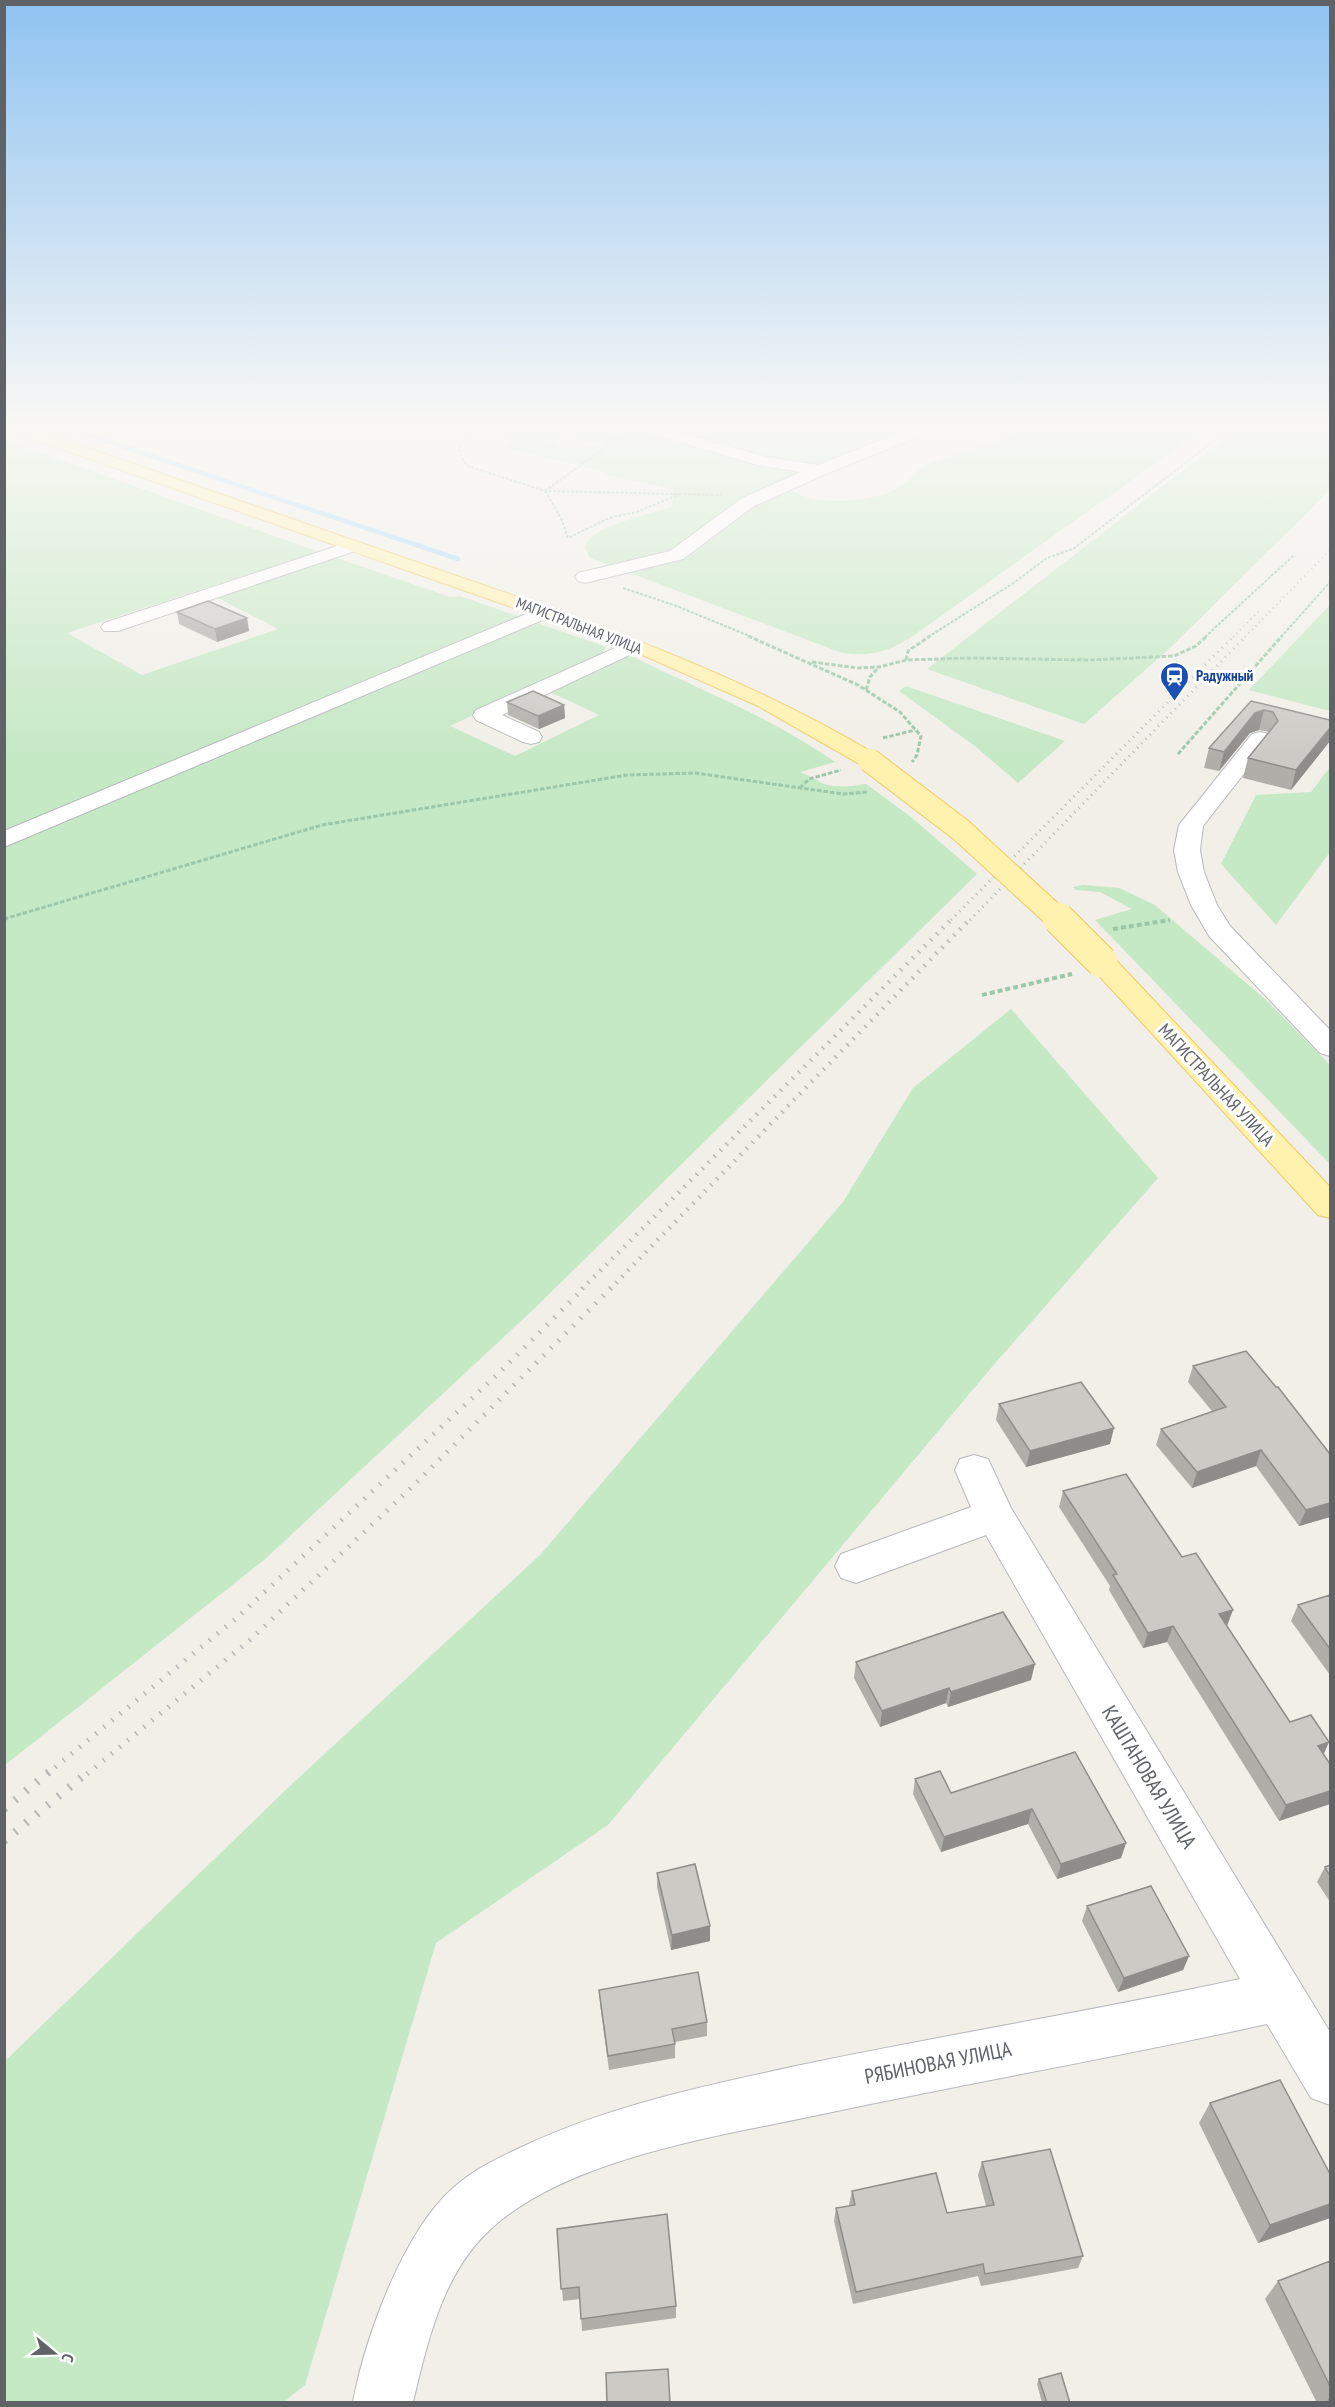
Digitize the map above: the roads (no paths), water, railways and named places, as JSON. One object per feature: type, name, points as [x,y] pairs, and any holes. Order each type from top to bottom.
[{"type":"main road","name":"МАГИСТРАЛЬНАЯ УЛИЦА","points":[[316,533],[545,612],[633,646],[874,750],[940,812],[1005,867],[1091,967],[1330,1208]]},
{"type":"street","points":[[585,577],[676,555],[705,533]]},
{"type":"street","points":[[111,627],[352,546]]},
{"type":"street","points":[[4,840],[545,612]]},
{"type":"street","points":[[531,737],[484,715],[633,646]]},
{"type":"street","points":[[1260,739],[1191,825],[1187,850],[1191,872],[1204,905],[1219,930],[1330,1047]]},
{"type":"street","name":"КАШТАНОВАЯ УЛИЦА","points":[[974,1470],[994,1515],[1330,2079]]},
{"type":"street","points":[[856,1566],[994,1515]]},
{"type":"street","name":"РЯБИНОВАЯ УЛИЦА","points":[[383,2403],[406,2321],[439,2246],[465,2214],[499,2187],[547,2163],[600,2141],[681,2118],[933,2064],[1279,1996]]},
{"type":"waterway","points":[[382,533],[458,559]]},
{"type":"railway","points":[[1245,637],[1330,550]]},
{"type":"railway","points":[[1234,636],[1259,611]]},
{"type":"railway","points":[[951,920],[1234,636]]},
{"type":"railway","points":[[970,920],[1246,636]]},
{"type":"railway","points":[[610,1289],[971,918]]},
{"type":"railway","points":[[582,1289],[951,920]]},
{"type":"railway","points":[[47,1774],[239,1616],[500,1372],[584,1288]]},
{"type":"railway","points":[[87,1774],[250,1640],[414,1485],[610,1289]]},
{"type":"railway","points":[[4,1809],[49,1772]]},
{"type":"railway","points":[[4,1841],[88,1772]]},
{"type":"place","name":"Радужный","points":[[1175,702]]}]
